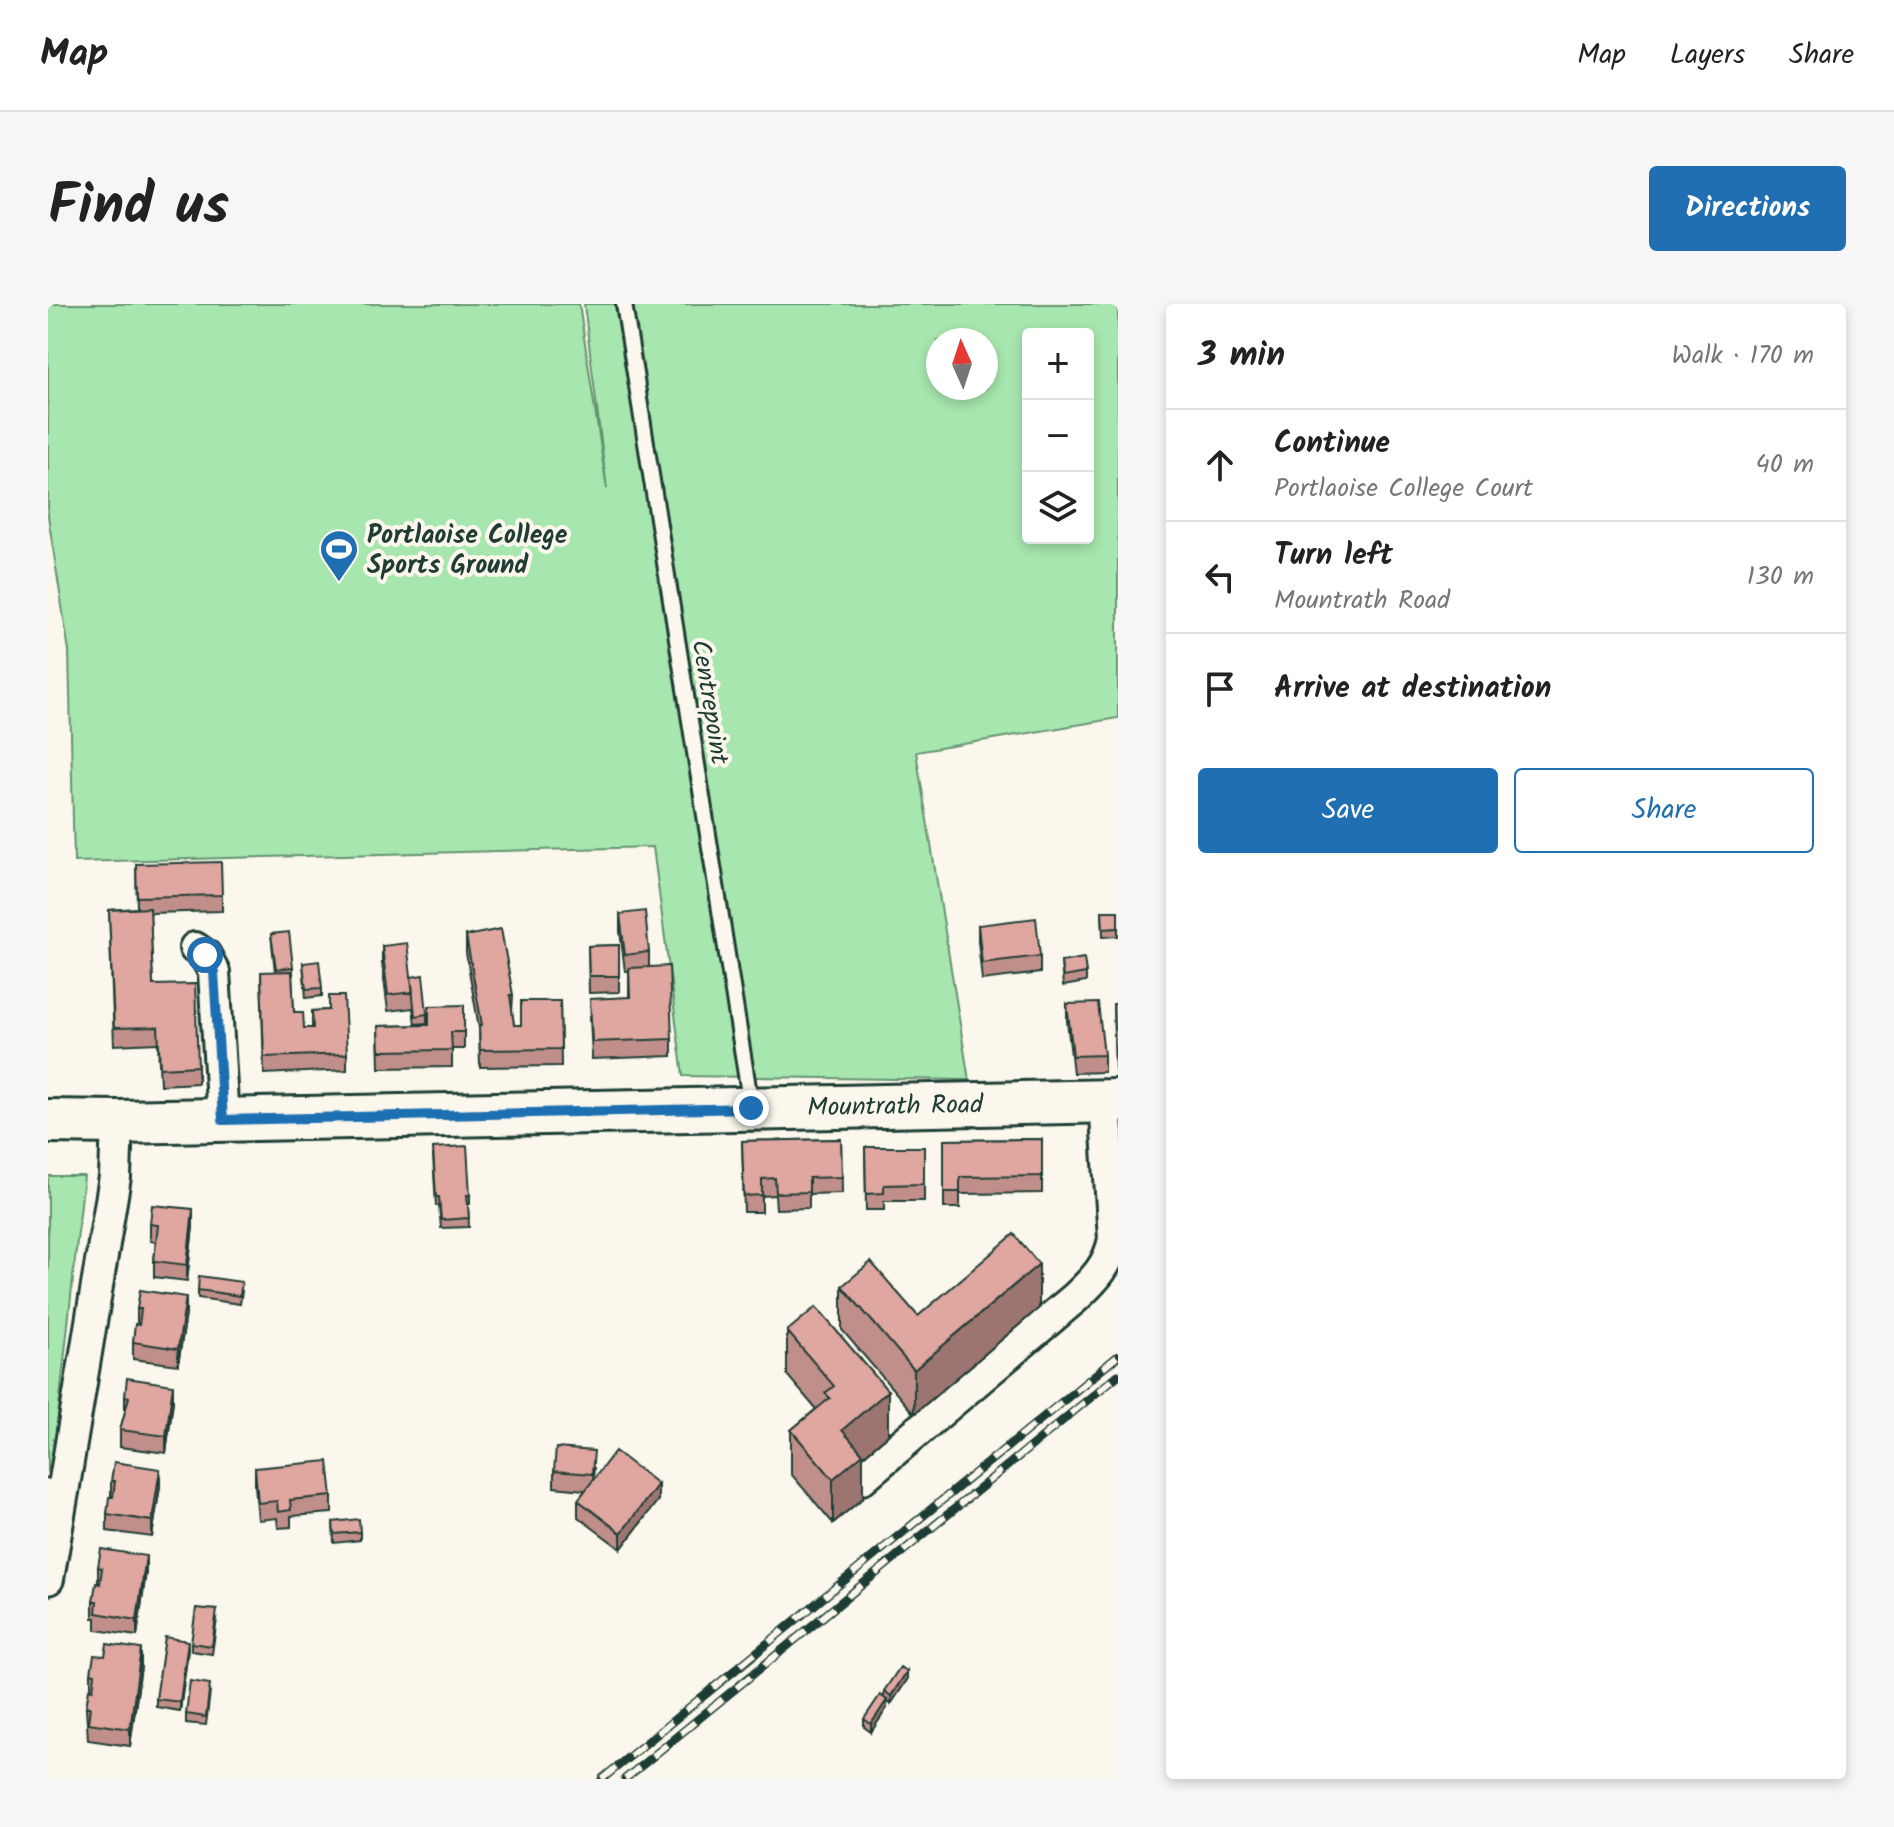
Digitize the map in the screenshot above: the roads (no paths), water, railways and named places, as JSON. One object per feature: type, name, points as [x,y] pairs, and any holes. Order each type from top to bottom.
[{"type":"main road","name":"Mountrath Road","points":[[48,1121],[1112,1101]]},
{"type":"street","points":[[195,948],[205,955],[214,972],[223,1120]]},
{"type":"street","points":[[861,1479],[898,1430],[1076,1297],[1100,1274],[1111,1255],[1114,1239],[1112,1101]]},
{"type":"street","points":[[48,1579],[56,1494],[115,1177],[117,1122]]},
{"type":"lane","name":"Centrepoint","points":[[624,304],[751,1108]]},
{"type":"railway","points":[[602,1779],[1118,1356]]},
{"type":"railway","points":[[625,1779],[1118,1375]]},
{"type":"place","name":"Portlaoise College Sports Ground","points":[[339,583]]}]
